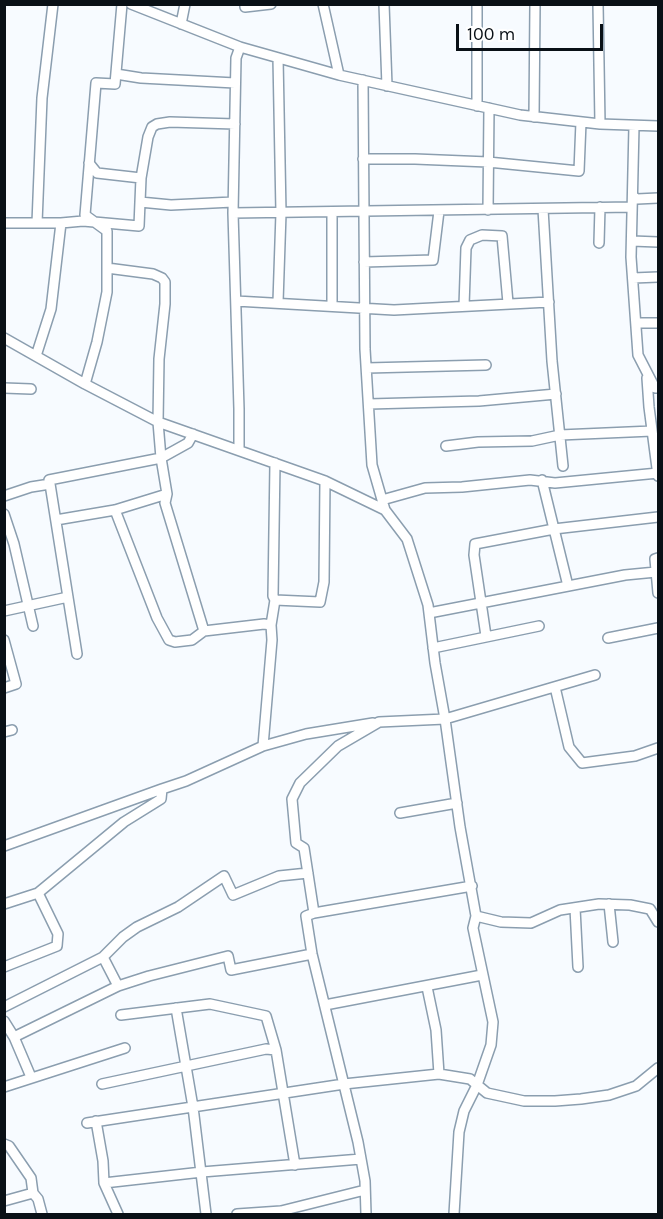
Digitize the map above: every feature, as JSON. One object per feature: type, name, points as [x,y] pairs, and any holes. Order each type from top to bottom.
[{"type":"street","points":[[37,223],[42,99],[53,4]]},
{"type":"street","points":[[85,384],[97,342],[107,292],[107,231],[85,215],[96,83],[115,84],[122,4]]},
{"type":"street","points":[[131,4],[240,47],[339,75],[534,117],[600,124],[658,126]]},
{"type":"street","points":[[181,24],[185,4]]},
{"type":"street","points":[[245,4],[245,7],[271,4]]},
{"type":"street","points":[[322,4],[339,75]]},
{"type":"street","points":[[384,4],[387,86]]},
{"type":"street","points":[[477,4],[477,106]]},
{"type":"street","points":[[534,117],[535,4]]},
{"type":"street","points":[[598,4],[600,124]]},
{"type":"street","points":[[239,450],[233,202],[236,58],[240,47]]},
{"type":"street","points":[[278,58],[281,213],[278,302]]},
{"type":"street","points":[[116,74],[141,78],[235,83]]},
{"type":"street","points":[[363,80],[365,308],[372,465],[384,505],[407,539],[429,613],[457,804],[472,886],[476,916],[473,928],[493,1022],[490,1045],[477,1085],[464,1111],[459,1132],[454,1215]]},
{"type":"street","points":[[488,210],[489,108]]},
{"type":"street","points":[[4,223],[83,221],[139,226],[141,178],[148,136],[156,124],[170,122],[235,124]]},
{"type":"street","points":[[363,159],[488,162],[579,171],[581,122]]},
{"type":"street","points":[[634,126],[632,241],[638,355],[655,388],[658,388]]},
{"type":"street","points":[[89,163],[97,173],[141,178]]},
{"type":"street","points":[[633,196],[637,199],[658,198]]},
{"type":"street","points":[[140,202],[171,205],[233,202]]},
{"type":"street","points":[[598,243],[600,207]]},
{"type":"street","points":[[233,213],[632,207]]},
{"type":"street","points":[[543,208],[563,466]]},
{"type":"street","points":[[364,262],[433,260],[439,211]]},
{"type":"street","points":[[332,212],[332,306]]},
{"type":"street","points":[[36,356],[51,309],[60,223]]},
{"type":"street","points":[[464,306],[465,248],[470,240],[482,235],[502,236],[508,303]]},
{"type":"street","points":[[632,241],[658,242]]},
{"type":"street","points":[[107,268],[153,274],[165,282],[159,359],[160,459],[167,494],[165,503],[204,631]]},
{"type":"street","points":[[633,278],[658,277]]},
{"type":"street","points":[[236,301],[394,310],[549,302]]},
{"type":"street","points":[[636,323],[658,323]]},
{"type":"street","points":[[4,338],[158,422],[325,481],[384,505],[425,488],[462,487],[530,480],[555,483],[658,475],[647,373]]},
{"type":"street","points":[[367,368],[486,365]]},
{"type":"street","points":[[4,388],[31,389]]},
{"type":"street","points":[[369,404],[479,401],[556,394]]},
{"type":"street","points":[[446,446],[478,442],[532,441],[560,435],[652,431]]},
{"type":"street","points":[[49,480],[160,459],[188,443],[193,434]]},
{"type":"street","points":[[263,746],[272,640],[271,625],[275,600],[273,596],[275,463]]},
{"type":"street","points":[[542,480],[568,586]]},
{"type":"street","points":[[275,600],[320,602],[324,582],[325,481]]},
{"type":"street","points":[[4,496],[31,487],[50,484],[78,654]]},
{"type":"street","points":[[56,520],[115,510],[167,494]]},
{"type":"street","points":[[115,510],[169,640],[184,642],[192,640],[204,631],[271,625]]},
{"type":"street","points":[[4,514],[33,626]]},
{"type":"street","points":[[486,636],[474,555],[475,544],[554,530],[658,517]]},
{"type":"street","points":[[658,558],[655,559],[658,593]]},
{"type":"street","points":[[429,613],[625,574],[656,572]]},
{"type":"street","points":[[4,610],[68,597]]},
{"type":"street","points":[[433,648],[539,626]]},
{"type":"street","points":[[608,638],[658,628]]},
{"type":"street","points":[[4,640],[7,663],[16,684],[4,688]]},
{"type":"street","points":[[4,846],[162,789],[263,746],[306,734],[379,722],[445,719],[595,675]]},
{"type":"street","points":[[555,687],[569,747],[582,763],[635,756],[658,748]]},
{"type":"street","points":[[314,913],[304,848],[296,843],[292,799],[300,783],[338,746],[379,722]]},
{"type":"street","points":[[4,904],[38,894],[124,822],[160,799],[162,789]]},
{"type":"street","points":[[400,813],[457,804]]},
{"type":"street","points":[[4,1007],[102,957],[137,927],[178,907],[224,876],[233,896],[279,876],[308,873]]},
{"type":"street","points":[[366,1215],[361,1159],[312,954],[306,916],[472,886]]},
{"type":"street","points":[[4,967],[57,946],[58,934],[38,894]]},
{"type":"street","points":[[476,916],[501,922],[531,922],[561,910],[609,904],[650,909],[658,922]]},
{"type":"street","points":[[609,904],[613,942]]},
{"type":"street","points":[[574,908],[579,967]]},
{"type":"street","points":[[14,1037],[118,986],[228,956],[231,970],[312,954]]},
{"type":"street","points":[[102,957],[118,986]]},
{"type":"street","points":[[325,1005],[482,975]]},
{"type":"street","points":[[427,987],[436,1030],[439,1074]]},
{"type":"street","points":[[121,1015],[210,1004],[266,1016],[276,1050],[295,1165]]},
{"type":"street","points":[[176,1008],[193,1107],[206,1215]]},
{"type":"street","points":[[4,1021],[14,1037],[31,1077]]},
{"type":"street","points":[[4,1087],[125,1048]]},
{"type":"street","points":[[102,1084],[266,1049],[276,1050]]},
{"type":"street","points":[[115,1214],[105,1183],[103,1161],[92,1122],[344,1084],[439,1074],[470,1079],[487,1093],[524,1101],[573,1100],[609,1095],[636,1086],[658,1068]]},
{"type":"street","points":[[4,1144],[9,1146],[31,1178],[33,1192],[38,1199],[42,1215]]},
{"type":"street","points":[[105,1183],[202,1172],[361,1159]]},
{"type":"street","points":[[237,1215],[281,1211],[365,1190]]},
{"type":"street","points":[[4,1201],[33,1192]]}]
